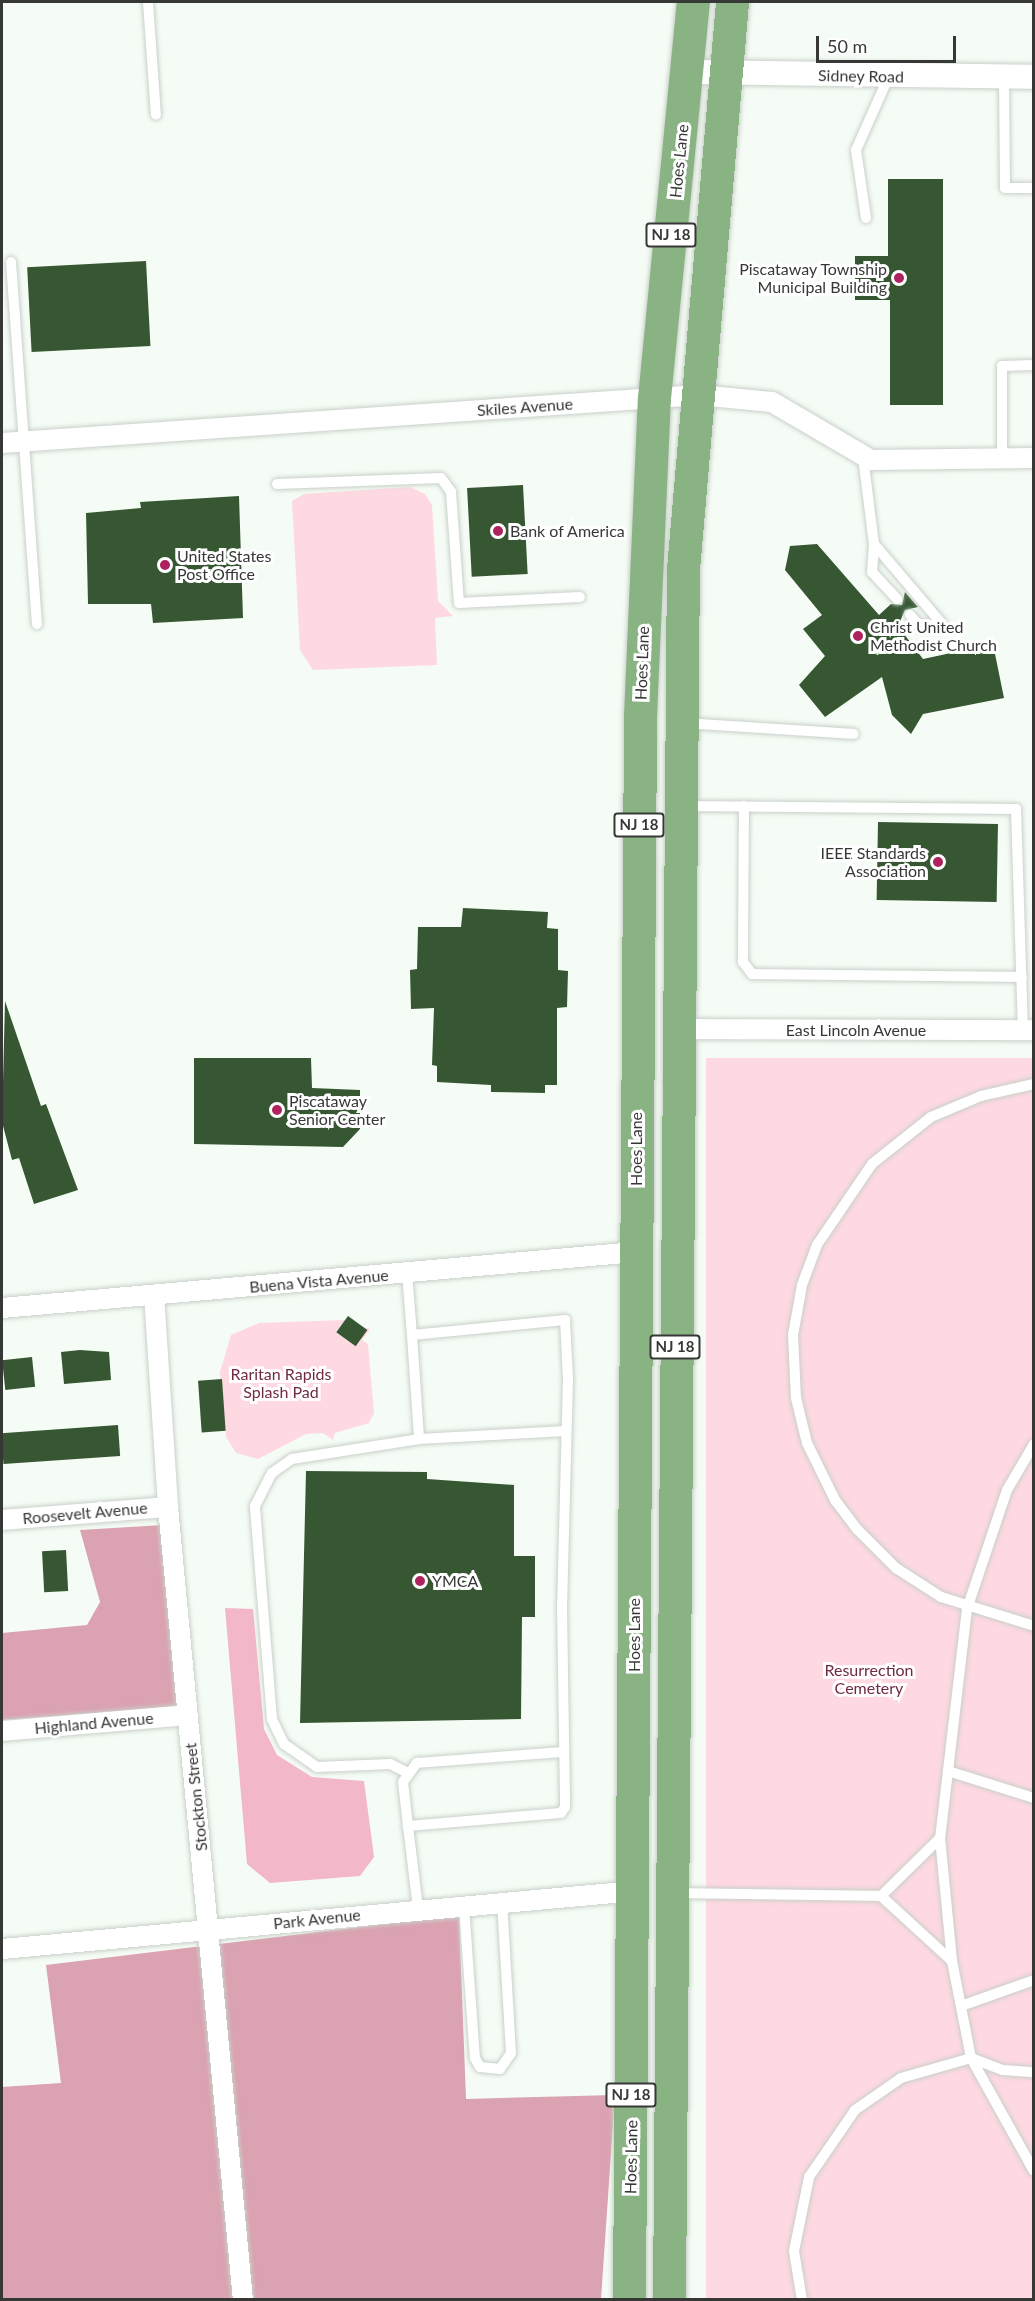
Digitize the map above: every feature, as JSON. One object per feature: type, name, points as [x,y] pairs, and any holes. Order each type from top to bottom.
[{"type":"highway","name":"Hoes Lane","points":[[629,2300],[634,1892],[640,716],[654,398],[689,72],[693,2]]},
{"type":"highway","name":"NJ 18","points":[[669,2300],[679,1029],[679,722],[683,569],[728,73],[732,2]]},
{"type":"street","name":"Sidney Road","points":[[689,72],[1034,77]]},
{"type":"street","name":"Skiles Avenue","points":[[2,443],[699,395],[772,402],[863,457]]},
{"type":"street","points":[[863,457],[1034,458]]},
{"type":"street","name":"East Lincoln Avenue","points":[[679,1029],[1028,1030]]},
{"type":"street","name":"Buena Vista Avenue","points":[[2,1308],[636,1252]]},
{"type":"street","name":"Stockton Street","points":[[154,1295],[168,1507],[243,2300]]},
{"type":"street","name":"Roosevelt Avenue","points":[[2,1520],[168,1507]]},
{"type":"street","name":"Highland Avenue","points":[[2,1731],[187,1715]]},
{"type":"street","name":"Park Avenue","points":[[2,1949],[418,1909],[634,1892]]},
{"type":"lane","points":[[148,2],[156,115]]},
{"type":"lane","points":[[866,218],[856,150],[889,76]]},
{"type":"lane","points":[[1004,77],[1005,188],[1034,188]]},
{"type":"lane","points":[[11,262],[37,624]]},
{"type":"lane","points":[[1002,459],[1002,366],[1034,366]]},
{"type":"lane","points":[[863,457],[874,544],[872,572],[897,599]]},
{"type":"lane","points":[[277,484],[441,478],[451,492],[459,603],[580,597]]},
{"type":"lane","points":[[874,544],[942,624],[920,626],[910,615]]},
{"type":"lane","points":[[679,722],[854,734]]},
{"type":"lane","points":[[679,806],[1016,809],[1022,977],[1028,1030]]},
{"type":"lane","points":[[744,807],[742,962],[752,974],[1022,977]]},
{"type":"lane","points":[[1034,1084],[981,1096],[931,1117],[872,1164],[817,1245],[795,1317],[796,1398],[807,1443],[835,1500],[896,1568],[967,1609],[1034,1626]]},
{"type":"lane","points":[[407,1273],[419,1439]]},
{"type":"lane","points":[[408,1826],[561,1813],[564,1752],[565,1320],[412,1335]]},
{"type":"lane","points":[[406,1772],[390,1764],[317,1767],[284,1744],[272,1719],[255,1506],[272,1473],[292,1459],[419,1439],[566,1431]]},
{"type":"lane","points":[[1034,1444],[1007,1490],[967,1609],[940,1838],[952,1961],[971,2058],[1034,2171]]},
{"type":"lane","points":[[406,1772],[417,1763],[564,1752]]},
{"type":"lane","points":[[948,1771],[1034,1798]]},
{"type":"lane","points":[[406,1772],[408,1826],[418,1909]]},
{"type":"lane","points":[[881,1896],[940,1838]]},
{"type":"lane","points":[[673,1893],[881,1896],[952,1961]]},
{"type":"lane","points":[[464,1906],[475,2058],[480,2067],[500,2069],[511,2054],[502,1903]]},
{"type":"lane","points":[[961,2006],[1034,1980]]},
{"type":"lane","points":[[802,2300],[794,2251],[809,2176],[855,2110],[901,2078],[971,2058],[1003,2070],[1034,2072]]},
{"type":"green space","points":[[410,487],[425,494],[432,505],[438,601],[453,616],[435,618],[437,665],[313,670],[300,650],[292,501],[304,494]]},
{"type":"green space","name":"Resurrection Cemetery","points":[[706,1058],[1033,1058],[1033,2300],[706,2300]]},
{"type":"green space","name":"Raritan Rapids Splash Pad","points":[[345,1320],[336,1332],[355,1346],[367,1330],[363,1327],[370,1329],[362,1340],[368,1344],[374,1413],[369,1423],[335,1433],[333,1440],[323,1433],[306,1434],[258,1459],[236,1453],[226,1437],[220,1372],[231,1335],[259,1323]]},
{"type":"shaded area","points":[[163,1525],[178,1707],[2,1720],[2,1633],[87,1625],[100,1602],[80,1530]]},
{"type":"shaded area","points":[[225,1608],[253,1609],[264,1729],[277,1755],[312,1777],[364,1781],[374,1857],[360,1876],[270,1883],[247,1864]]},
{"type":"shaded area","points":[[459,1915],[466,2099],[615,2095],[601,2299],[2,2300],[2,2087],[61,2083],[46,1965]]},
{"type":"building","name":"Piscataway Township Municipal Building","points":[[888,179],[943,179],[943,405],[890,405],[890,300],[855,300],[855,256],[888,256]]},
{"type":"building","points":[[146,261],[150,346],[32,352],[27,267]]},
{"type":"building","name":"Bank of America","points":[[523,485],[528,574],[472,577],[467,488]]},
{"type":"building","name":"United States Post Office","points":[[239,496],[243,618],[153,623],[151,604],[88,604],[86,513],[141,508],[140,502]]},
{"type":"building","name":"Christ United Methodist Church","points":[[817,544],[879,615],[891,604],[902,605],[905,592],[918,607],[905,610],[898,626],[923,659],[993,644],[1004,698],[923,714],[911,734],[892,715],[882,677],[825,717],[799,685],[825,656],[803,629],[822,615],[785,570],[790,546]]},
{"type":"building","name":"IEEE Standards Association","points":[[878,822],[998,824],[997,902],[877,900]]},
{"type":"building","points":[[463,908],[548,912],[547,928],[558,929],[558,970],[568,971],[567,1007],[557,1008],[557,1085],[545,1085],[545,1093],[491,1092],[491,1085],[437,1082],[437,1066],[432,1065],[434,1008],[411,1009],[410,970],[417,969],[418,927],[461,927]]},
{"type":"building","points":[[5,1001],[41,1106],[46,1104],[78,1190],[34,1204],[19,1158],[12,1160],[2,1122]]},
{"type":"building","name":"Piscataway Senior Center","points":[[194,1058],[311,1058],[312,1088],[360,1090],[360,1129],[343,1147],[194,1144]]},
{"type":"building","points":[[348,1316],[367,1330],[356,1346],[336,1332]]},
{"type":"building","points":[[80,1350],[109,1352],[111,1380],[64,1384],[61,1352]]},
{"type":"building","points":[[32,1357],[35,1387],[5,1390],[2,1360]]},
{"type":"building","points":[[222,1379],[226,1431],[202,1433],[198,1381]]},
{"type":"building","points":[[118,1425],[120,1456],[3,1464],[2,1433]]},
{"type":"building","name":"YMCA","points":[[306,1471],[427,1472],[427,1479],[514,1485],[514,1556],[535,1556],[535,1617],[522,1617],[521,1719],[300,1723]]},
{"type":"building","points":[[66,1550],[68,1591],[44,1592],[42,1551]]},
{"type":"place","name":"Piscataway Township Municipal Building","points":[[899,278]]},
{"type":"place","name":"Bank of America","points":[[498,531]]},
{"type":"place","name":"United States Post Office","points":[[165,565]]},
{"type":"place","name":"Christ United Methodist Church","points":[[858,636]]},
{"type":"place","name":"IEEE Standards Association","points":[[938,862]]},
{"type":"place","name":"Piscataway Senior Center","points":[[277,1110]]},
{"type":"place","name":"YMCA","points":[[420,1581]]}]
